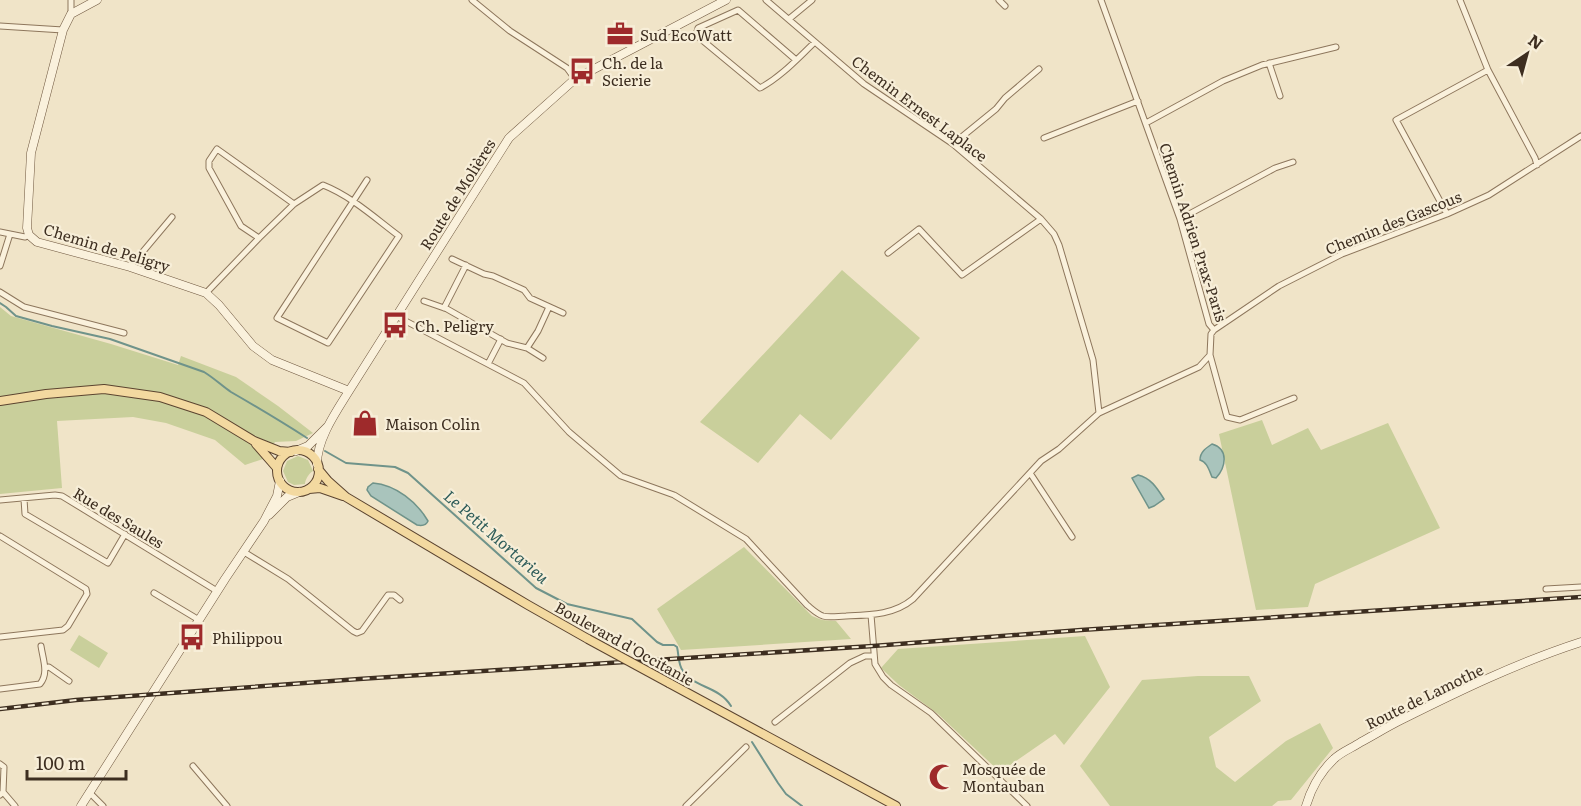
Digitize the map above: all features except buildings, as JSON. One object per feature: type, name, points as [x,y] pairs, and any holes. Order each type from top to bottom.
[{"type":"main road","points":[[71,14],[97,0]]},
{"type":"main road","name":"Route de Molières","points":[[318,466],[318,451],[330,423],[509,138],[575,79],[726,0]]},
{"type":"main road","name":"Chemin de Peligry","points":[[71,14],[63,30],[31,153],[27,228],[29,235],[38,242],[194,287],[219,304],[253,346],[272,360],[349,391]]},
{"type":"main road","points":[[0,401],[104,389],[160,397],[206,412],[254,441],[279,451],[309,454],[318,466],[317,478],[312,486],[287,497],[264,521]]},
{"type":"main road","name":"Route de Molières","points":[[293,451],[308,446],[330,423]]},
{"type":"main road","points":[[81,806],[264,521],[277,496],[280,481],[278,468],[254,441]]},
{"type":"main road","points":[[278,468],[284,456],[293,451]]},
{"type":"main road","name":"Boulevard d'Occitanie","points":[[318,466],[325,478],[346,497],[528,605],[896,806]]},
{"type":"main road","points":[[280,481],[290,490],[304,490]]},
{"type":"main road","name":"Boulevard d'Occitanie","points":[[304,490],[320,488],[346,497]]},
{"type":"main road","name":"Route de Lamothe","points":[[1306,806],[1323,771],[1344,752],[1448,697],[1549,652],[1581,642]]},
{"type":"street","name":"Chemin de Peligry","points":[[71,0],[71,14]]},
{"type":"street","points":[[472,0],[510,31],[567,69],[575,79]]},
{"type":"street","name":"Chemin Ernest Laplace","points":[[766,0],[864,84],[953,144],[1049,227],[1058,239],[1093,360],[1099,413]]},
{"type":"street","points":[[789,19],[812,0]]},
{"type":"street","points":[[999,0],[1005,6]]},
{"type":"street","name":"Chemin Adrien Prax-Paris","points":[[1101,0],[1180,219],[1209,324],[1214,330],[1211,334],[1210,355]]},
{"type":"street","points":[[1460,0],[1488,70],[1537,165]]},
{"type":"street","points":[[796,60],[738,10],[698,28],[696,35],[760,88],[769,84],[796,60],[815,42]]},
{"type":"street","points":[[0,26],[63,30]]},
{"type":"street","points":[[1146,123],[1223,81],[1269,63],[1336,47]]},
{"type":"street","points":[[1269,63],[1280,96]]},
{"type":"street","points":[[953,144],[996,109],[1005,98],[1039,69]]},
{"type":"street","points":[[1447,214],[1396,120],[1488,70]]},
{"type":"street","points":[[1044,138],[1138,101]]},
{"type":"street","name":"Chemin des Gascous","points":[[1214,330],[1279,286],[1342,254],[1447,214],[1489,195],[1581,136]]},
{"type":"street","points":[[259,238],[241,226],[210,168],[209,161],[217,149],[294,204]]},
{"type":"street","points":[[1180,219],[1275,168],[1293,162]]},
{"type":"street","points":[[206,293],[294,204],[323,185],[336,190],[353,202],[399,236],[328,343],[277,318],[353,202],[368,180]]},
{"type":"street","points":[[130,267],[172,217]]},
{"type":"street","points":[[888,253],[919,229],[962,275],[1041,219]]},
{"type":"street","points":[[0,232],[25,237],[29,235]]},
{"type":"street","points":[[0,266],[10,234]]},
{"type":"street","points":[[452,259],[524,290],[530,298],[563,314]]},
{"type":"street","points":[[444,308],[466,265]]},
{"type":"street","points":[[0,292],[24,307],[124,333]]},
{"type":"street","points":[[424,301],[444,308],[501,339],[527,348],[543,358]]},
{"type":"street","points":[[527,348],[549,307]]},
{"type":"street","points":[[396,316],[524,383],[569,432],[621,476],[674,495],[746,539],[813,610],[831,617],[872,615],[905,606],[1041,461],[1059,450],[1099,413],[1199,367],[1210,355]]},
{"type":"street","points":[[488,364],[501,339]]},
{"type":"street","points":[[1210,355],[1227,417],[1240,420],[1294,398]]},
{"type":"street","points":[[1030,473],[1072,537]]},
{"type":"street","name":"Rue des Saules","points":[[0,500],[62,496],[217,591]]},
{"type":"street","points":[[24,499],[25,514],[108,563],[125,534]]},
{"type":"street","points":[[0,536],[86,589],[87,594],[68,626],[63,630],[0,637]]},
{"type":"street","points":[[244,552],[288,579],[357,633],[362,631],[388,595],[394,595],[400,600]]},
{"type":"street","points":[[1546,589],[1581,587]]},
{"type":"street","points":[[154,593],[199,620]]},
{"type":"street","points":[[872,615],[875,664],[882,677],[931,713],[1027,806]]},
{"type":"street","points":[[0,689],[40,684],[46,676],[41,646]]},
{"type":"street","points":[[775,723],[850,663],[865,656],[874,656]]},
{"type":"street","points":[[45,668],[49,667],[69,681]]},
{"type":"street","points":[[689,805],[746,747]]},
{"type":"street","points":[[0,764],[4,768],[1,793],[15,806]]},
{"type":"street","points":[[193,766],[227,806]]},
{"type":"street","points":[[89,792],[103,806]]},
{"type":"green space","points":[[842,270],[920,338],[831,440],[800,414],[758,463],[700,422]]},
{"type":"green space","points":[[0,307],[11,316],[178,365],[181,356],[236,377],[313,433],[296,441],[275,442],[263,459],[245,465],[215,440],[166,423],[133,417],[57,421],[62,488],[0,494]]},
{"type":"green space","points":[[1262,420],[1272,445],[1308,428],[1321,450],[1388,423],[1440,528],[1315,584],[1308,607],[1256,610],[1219,434]]},
{"type":"green space","points":[[298,456],[308,460],[313,471],[307,477],[305,484],[294,485],[288,482],[283,471],[287,461]]},
{"type":"green space","points":[[744,547],[812,616],[822,620],[836,621],[851,639],[681,650],[657,609]]},
{"type":"green space","points":[[79,635],[108,653],[99,668],[70,650]]},
{"type":"green space","points":[[1085,636],[1110,687],[1064,745],[1055,734],[1000,772],[938,714],[899,685],[881,668],[898,649]]},
{"type":"green space","points":[[1198,676],[1249,676],[1261,701],[1209,737],[1216,767],[1235,782],[1286,741],[1320,723],[1333,748],[1291,800],[1278,801],[1272,806],[1110,806],[1080,766],[1142,680]]},
{"type":"water","points":[[1212,444],[1221,450],[1224,459],[1222,469],[1216,478],[1212,477],[1206,464],[1200,460],[1202,452]]},
{"type":"water","points":[[1138,475],[1150,481],[1164,499],[1149,508],[1132,478]]},
{"type":"water","points":[[373,483],[390,487],[412,501],[428,521],[427,523],[417,525],[371,496],[367,490]]},
{"type":"waterway","name":"Le Petit Mortarieu","points":[[0,303],[16,316],[110,339],[204,372],[231,392],[307,438]]},
{"type":"waterway","name":"Le Petit Mortarieu","points":[[325,451],[346,463],[395,467],[408,473],[536,588],[567,604],[632,619],[657,642],[677,647],[680,666],[688,677],[720,694],[731,706]]},
{"type":"waterway","name":"Le Petit Mortarieu","points":[[752,742],[786,794],[802,806]]},
{"type":"railway","points":[[0,709],[76,700],[359,679],[1581,597]]},
{"type":"place","name":"Sud EcoWatt","points":[[620,34]]},
{"type":"place","name":"Ch. de la Scierie","points":[[582,71]]},
{"type":"place","name":"Ch. Peligry","points":[[395,325]]},
{"type":"place","name":"Maison Colin","points":[[365,423]]},
{"type":"place","name":"Philippou","points":[[192,637]]},
{"type":"place","name":"Mosquée de Montauban","points":[[942,777]]}]
